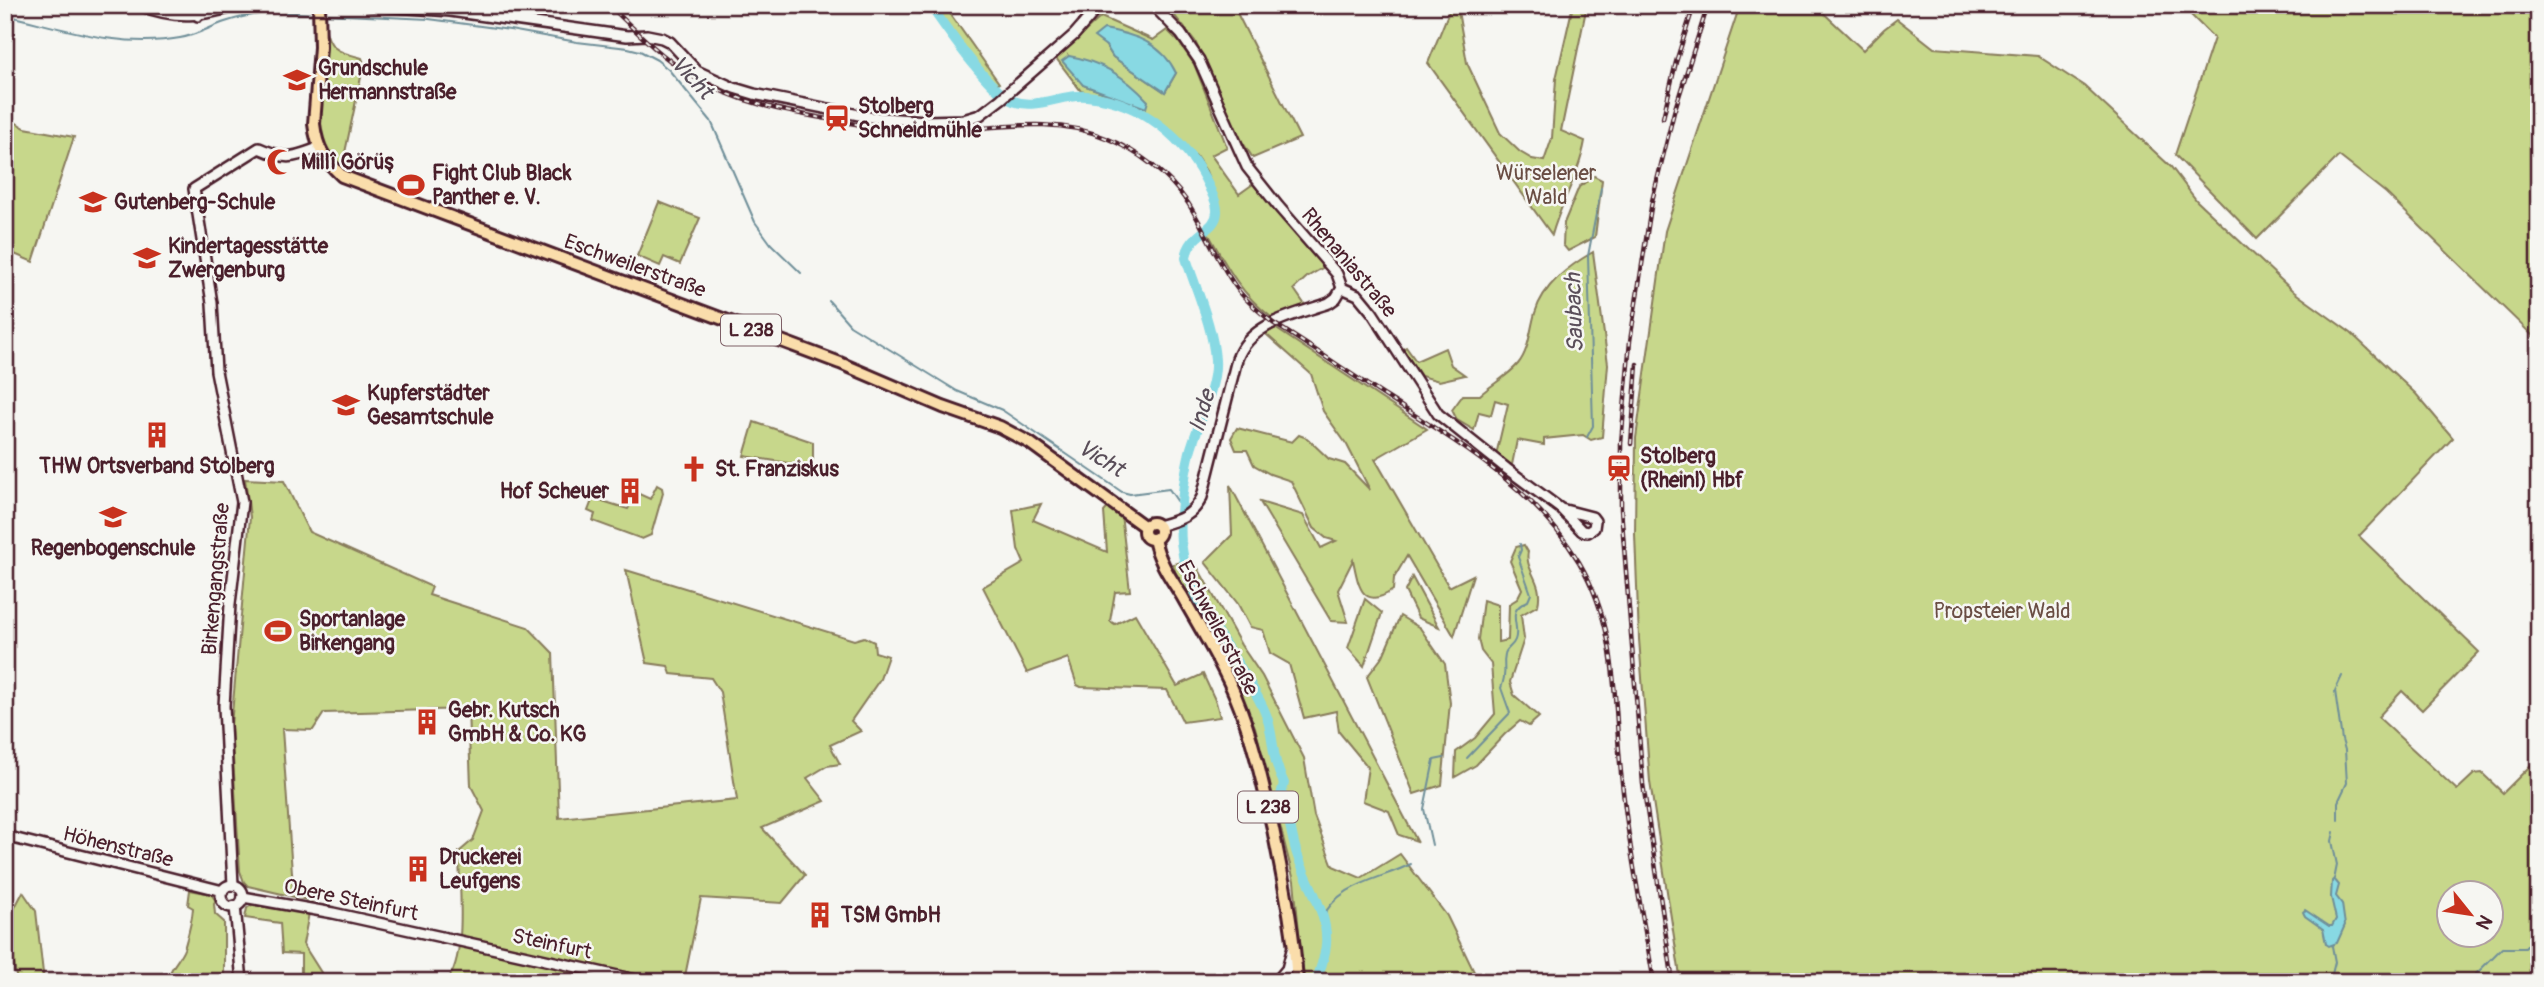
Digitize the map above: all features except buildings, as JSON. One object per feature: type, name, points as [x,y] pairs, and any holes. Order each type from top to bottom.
[{"type":"main road","points":[[318,148],[314,124],[319,62],[319,12]]},
{"type":"main road","name":"Eschweilerstraße","points":[[318,148],[340,174],[356,183],[839,363],[943,407],[1000,427],[1030,443],[1145,527]]},
{"type":"main road","points":[[1145,527],[1151,523],[1158,526],[1160,534],[1154,539]]},
{"type":"main road","name":"L 238","points":[[1145,527],[1145,536],[1154,539]]},
{"type":"main road","name":"Eschweilerstraße","points":[[1154,539],[1163,568],[1228,680],[1259,766],[1294,938],[1297,982]]},
{"type":"street","points":[[139,5],[158,12],[195,13],[240,5]]},
{"type":"street","points":[[369,5],[450,11],[627,36],[656,36],[670,42],[697,71],[734,88],[775,99],[869,117],[919,121],[963,120],[980,115],[1074,35],[1100,5]]},
{"type":"street","name":"Rhenaniastraße","points":[[1157,8],[1188,42],[1199,60],[1247,167],[1337,274],[1342,288],[1359,295],[1438,414],[1561,509]]},
{"type":"street","name":"Birkengangstraße","points":[[233,885],[224,706],[230,604],[242,502],[214,356],[211,293],[194,189],[258,148],[283,158],[293,158],[318,148]]},
{"type":"street","points":[[1158,526],[1187,517],[1202,497],[1237,359],[1245,342],[1260,329],[1329,303],[1342,288]]},
{"type":"street","name":"Höhenstraße","points":[[5,836],[223,891]]},
{"type":"street","points":[[233,885],[240,888],[243,897],[241,903],[235,906],[224,903],[223,891],[227,886],[233,885]]},
{"type":"street","name":"Obere Steinfurt","points":[[243,897],[333,913],[451,940]]},
{"type":"street","points":[[235,906],[243,982]]},
{"type":"street","points":[[1276,982],[1287,969],[1294,938]]},
{"type":"street","name":"Steinfurt","points":[[451,940],[645,982]]},
{"type":"green space","points":[[927,5],[944,5],[999,83],[992,88]]},
{"type":"green space","points":[[1166,5],[1233,5],[1300,138],[1253,158],[1235,131],[1195,41]]},
{"type":"green space","name":"Würselener Wald","points":[[1449,5],[1457,5],[1467,63],[1500,133],[1520,152],[1532,159],[1544,161],[1552,138],[1556,79],[1573,5],[1587,5],[1561,131],[1585,141],[1579,165],[1552,235],[1428,63],[1450,9]]},
{"type":"green space","name":"Propsteier Wald","points":[[1740,5],[1815,5],[1863,50],[1897,19],[1934,48],[2038,56],[2084,86],[2171,167],[2197,201],[2294,292],[2351,333],[2416,394],[2453,438],[2359,536],[2479,652],[2422,710],[2402,691],[2378,717],[2457,790],[2474,774],[2482,773],[2503,793],[2539,757],[2539,982],[1681,982],[1650,782],[1639,639],[1635,534],[1636,438],[1665,231]]},
{"type":"green space","points":[[2181,5],[2539,5],[2539,342],[2386,193],[2339,156],[2257,239],[2175,155],[2214,38]]},
{"type":"green space","points":[[1101,17],[1153,40],[1167,30],[1194,64],[1227,147],[1211,155],[1239,194],[1253,184],[1324,267],[1294,289],[1307,308],[1271,317],[1260,308],[1242,289],[1208,233],[1218,218],[1220,207],[1206,171],[1196,156],[1150,114],[1115,100],[1081,91],[1056,58]],"holes":[[[1106,46],[1176,73],[1165,92],[1113,57]],[[1069,56],[1146,108],[1083,85]]]},
{"type":"green space","points":[[324,23],[328,39],[335,48],[362,58],[364,63],[343,162],[340,165],[329,154],[319,120],[319,78]]},
{"type":"green space","points":[[10,119],[25,128],[74,137],[33,262],[5,250],[5,124]]},
{"type":"green space","points":[[1594,176],[1602,180],[1595,237],[1568,251],[1563,245],[1564,223],[1579,187]]},
{"type":"green space","points":[[659,202],[700,218],[680,264],[664,257],[660,266],[637,256]]},
{"type":"green space","points":[[1593,252],[1608,364],[1602,437],[1591,440],[1583,435],[1544,439],[1544,445],[1517,440],[1512,465],[1496,455],[1508,404],[1495,400],[1491,415],[1479,412],[1474,430],[1457,420],[1452,410],[1463,395],[1480,395],[1518,364],[1525,353],[1535,313],[1544,294],[1566,270]]},
{"type":"green space","points":[[1275,328],[1427,429],[1375,459],[1449,587],[1473,575],[1454,636],[1407,556],[1394,578],[1393,590],[1374,598],[1363,592],[1359,585],[1353,560],[1338,590],[1348,622],[1331,621],[1260,502],[1303,515],[1321,548],[1336,541],[1326,538],[1314,528],[1291,481],[1254,465],[1247,450],[1236,450],[1231,438],[1237,428],[1292,442],[1299,435],[1307,438],[1329,459],[1345,464],[1370,490],[1347,445],[1323,411],[1311,374],[1266,334]]},
{"type":"green space","points":[[1406,347],[1416,361],[1445,348],[1451,365],[1465,375],[1439,381],[1421,376],[1403,349]]},
{"type":"green space","points":[[754,422],[813,442],[813,467],[744,456]]},
{"type":"green space","points":[[245,479],[284,481],[309,532],[432,587],[429,595],[528,627],[553,653],[559,818],[737,800],[720,692],[711,678],[671,674],[668,666],[647,663],[626,570],[854,640],[864,637],[874,642],[875,652],[888,656],[880,679],[851,721],[861,731],[830,745],[840,764],[827,766],[807,778],[825,801],[762,828],[805,875],[782,903],[701,898],[684,981],[647,974],[645,982],[446,982],[453,971],[460,939],[459,852],[473,840],[484,811],[471,786],[468,709],[324,713],[313,730],[282,729],[293,887],[314,891],[312,901],[248,886],[240,871],[231,725],[250,517]]},
{"type":"green space","points":[[657,485],[662,488],[663,493],[651,535],[642,539],[593,521],[595,514],[588,511],[593,498],[628,509],[637,493],[650,499]]},
{"type":"green space","points":[[1230,485],[1417,841],[1399,835],[1389,811],[1363,801],[1368,767],[1339,732],[1336,711],[1304,718],[1289,664],[1270,653],[1263,630],[1250,627],[1238,604],[1205,562],[1232,535]]},
{"type":"green space","points":[[1041,504],[1033,520],[1107,552],[1104,512],[1110,505],[1121,514],[1130,591],[1115,592],[1110,621],[1115,624],[1135,614],[1177,686],[1203,674],[1220,717],[1183,722],[1167,690],[1081,687],[1077,685],[1068,658],[1027,673],[983,587],[1024,563],[1018,549],[1013,510]]},
{"type":"green space","points":[[1524,545],[1539,597],[1538,605],[1521,615],[1524,639],[1510,682],[1514,695],[1539,717],[1529,726],[1520,721],[1476,765],[1455,777],[1456,752],[1475,738],[1495,714],[1491,664],[1481,651],[1478,639],[1483,600],[1498,605],[1498,642],[1508,640],[1509,604],[1517,599],[1522,589],[1510,561],[1516,547]]},
{"type":"green space","points":[[1191,560],[1262,676],[1304,758],[1314,816],[1333,866],[1361,878],[1400,854],[1447,916],[1479,982],[1304,982],[1294,881],[1255,727],[1234,679],[1177,578],[1173,564]]},
{"type":"green space","points":[[1412,577],[1439,627],[1418,618],[1405,591]]},
{"type":"green space","points":[[1365,599],[1382,613],[1364,666],[1348,648]]},
{"type":"green space","points":[[1400,616],[1420,628],[1445,664],[1450,703],[1442,785],[1414,794],[1367,677],[1383,656]]},
{"type":"green space","points":[[190,890],[211,894],[216,901],[215,914],[224,922],[224,982],[169,980],[170,972],[184,949],[190,929],[193,908],[188,905]]},
{"type":"green space","points":[[23,892],[36,911],[44,982],[17,982],[12,953],[5,946],[5,926]]},
{"type":"green space","points":[[255,903],[309,913],[303,944],[327,982],[301,982],[301,954],[282,953],[280,923],[245,918],[247,908]]},
{"type":"water","points":[[1104,29],[1136,37],[1163,54],[1176,73],[1165,92],[1113,57],[1106,46],[1094,37]]},
{"type":"water","points":[[1069,56],[1102,66],[1122,78],[1148,101],[1146,108],[1083,85],[1062,61]]},
{"type":"water","points":[[2334,879],[2339,885],[2336,896],[2342,904],[2345,925],[2337,943],[2329,946],[2326,944],[2323,929],[2303,912],[2305,910],[2332,926],[2336,919],[2331,897]]},
{"type":"waterway","name":"Inde","points":[[930,5],[968,58],[1003,95],[1013,101],[1032,104],[1087,96],[1107,99],[1144,114],[1175,138],[1188,153],[1214,199],[1216,219],[1192,243],[1186,258],[1208,321],[1214,347],[1215,370],[1188,462],[1181,509],[1181,542],[1193,589],[1242,670],[1268,720],[1277,764],[1284,783],[1281,795],[1295,847],[1324,919],[1326,945],[1316,982]]},
{"type":"waterway","points":[[5,15],[91,36],[157,41],[186,37],[237,18],[259,14],[315,14]]},
{"type":"waterway","name":"Vicht","points":[[324,14],[429,19],[510,30],[628,48],[657,60],[669,70],[711,121],[755,222],[771,244],[801,273]]},
{"type":"waterway","name":"Saubach","points":[[1587,437],[1593,426],[1588,256],[1601,188]]},
{"type":"waterway","name":"Vicht","points":[[829,301],[850,325],[957,391],[1002,410],[1122,492],[1130,494],[1169,489],[1182,508]]},
{"type":"waterway","name":"Saubach","points":[[1467,758],[1510,713],[1501,688],[1505,654],[1515,640],[1517,609],[1528,601],[1531,594],[1518,557],[1520,544]]},
{"type":"waterway","points":[[2338,820],[2338,802],[2347,783],[2345,750],[2335,691],[2342,676]]},
{"type":"waterway","name":"Saubach","points":[[1432,845],[1424,809],[1434,760],[1444,758]]},
{"type":"waterway","points":[[2334,832],[2332,841],[2337,865],[2334,880]]},
{"type":"waterway","name":"Saubach","points":[[1322,919],[1338,897],[1349,890],[1411,864]]},
{"type":"waterway","points":[[2453,982],[2473,977],[2502,948],[2525,948],[2539,933]]},
{"type":"waterway","points":[[2330,982],[2335,962],[2332,946]]},
{"type":"railway","points":[[609,5],[678,67],[707,84],[762,105],[820,118],[901,130],[939,131],[1023,125],[1065,127],[1086,131],[1118,143],[1152,164],[1180,192],[1231,280],[1259,312],[1468,450],[1518,489],[1561,536],[1579,562],[1601,613],[1612,665],[1627,825],[1654,982]]},
{"type":"railway","points":[[1663,118],[1676,62],[1694,5]]},
{"type":"railway","points":[[1673,982],[1643,784],[1621,509],[1621,443],[1630,341],[1652,201],[1674,112],[1708,5]]},
{"type":"railway","points":[[1631,444],[1637,364]]},
{"type":"place","name":"Grundschule Hermannstraße","points":[[297,80]]},
{"type":"place","name":"Stolberg Schneidmühle","points":[[837,118]]},
{"type":"place","name":"Millî Görüş","points":[[280,162]]},
{"type":"place","name":"Fight Club Black Panther e. V.","points":[[411,185]]},
{"type":"place","name":"Gutenberg-Schule","points":[[93,202]]},
{"type":"place","name":"Kindertagesstätte Zwergenburg","points":[[147,258]]},
{"type":"place","name":"Kupferstädter Gesamtschule","points":[[346,405]]},
{"type":"place","name":"THW Ortsverband Stolberg","points":[[157,435]]},
{"type":"place","name":"Stolberg (Rheinl) Hbf","points":[[1619,468]]},
{"type":"place","name":"St. Franziskus","points":[[694,469]]},
{"type":"place","name":"Hof Scheuer","points":[[630,491]]},
{"type":"place","name":"Regenbogenschule","points":[[113,517]]},
{"type":"place","name":"Sportanlage Birkengang","points":[[278,631]]},
{"type":"place","name":"Gebr. Kutsch GmbH & Co. KG","points":[[427,722]]},
{"type":"place","name":"Druckerei Leufgens","points":[[418,869]]},
{"type":"place","name":"TSM GmbH","points":[[820,915]]}]
